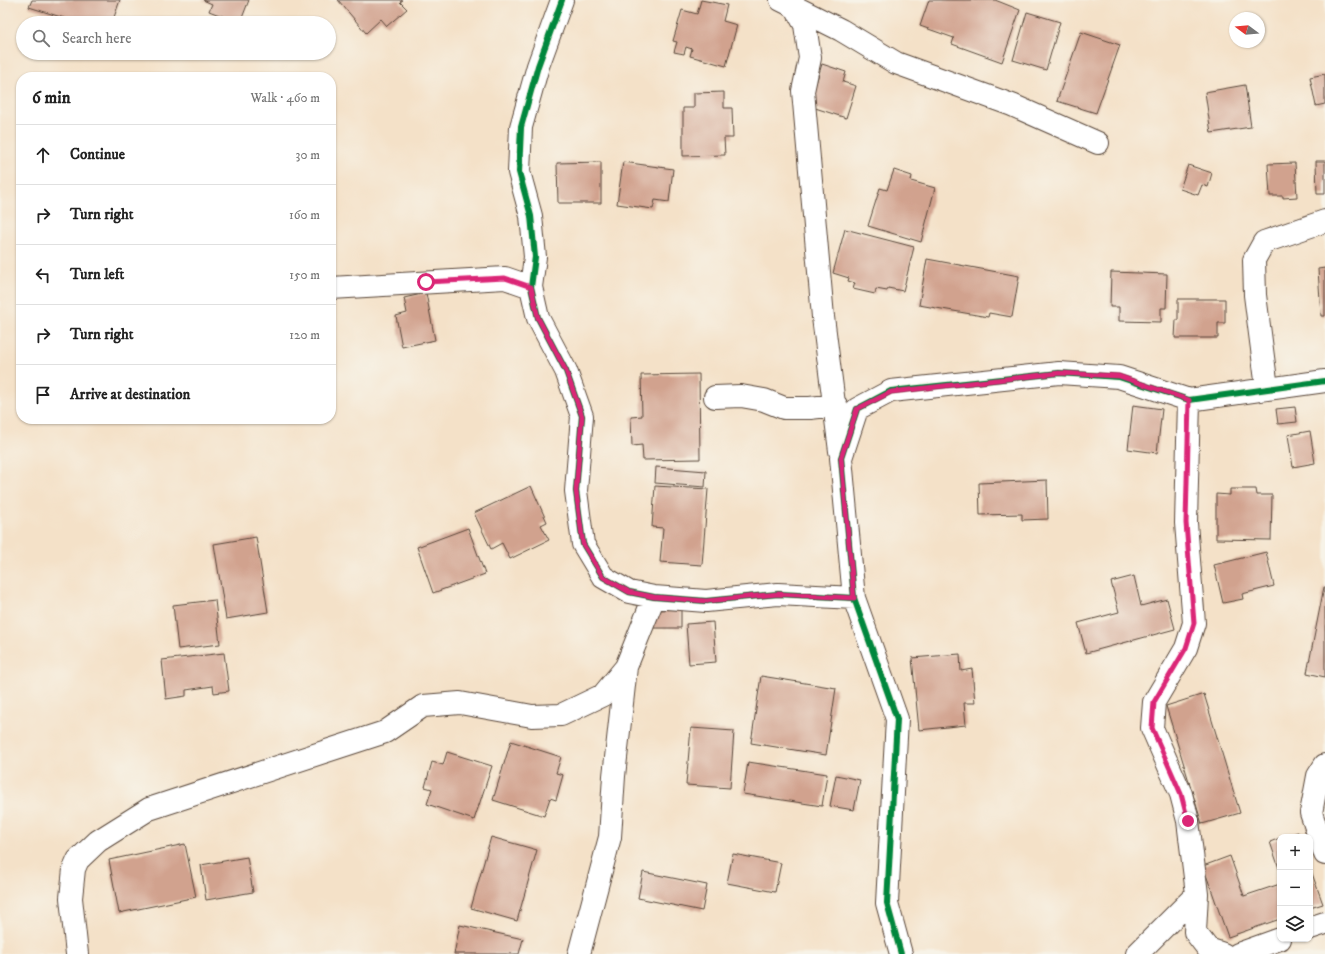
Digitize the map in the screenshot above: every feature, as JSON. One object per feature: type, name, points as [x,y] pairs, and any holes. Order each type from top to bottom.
[{"type":"street","points":[[562,0],[538,66],[521,127],[519,172],[531,216],[535,257],[531,287],[538,318],[566,371],[582,416],[576,491],[583,544],[603,577],[629,592],[654,597],[706,601],[778,594],[854,598]]},
{"type":"street","points":[[788,3],[841,30],[896,62],[1012,105],[1098,143]]},
{"type":"street","points":[[788,3],[805,25],[810,58],[803,91],[823,317],[836,405],[854,598],[897,719],[886,903],[901,954]]},
{"type":"street","points":[[1267,388],[1255,295],[1254,260],[1264,242],[1325,221]]},
{"type":"street","points":[[336,288],[505,278],[531,287]]},
{"type":"street","points":[[841,458],[857,409],[891,392],[1059,373],[1119,376],[1189,400],[1325,381]]},
{"type":"street","points":[[715,397],[742,396],[764,400],[784,408],[810,408],[836,405]]},
{"type":"street","points":[[1189,400],[1186,523],[1194,623],[1186,648],[1154,702],[1152,728],[1181,794],[1188,821],[1197,894],[1195,932],[1208,949],[1223,954]]},
{"type":"street","points":[[579,954],[610,837],[614,776],[626,667],[654,597]]},
{"type":"street","points":[[77,954],[71,898],[74,869],[78,860],[98,841],[149,809],[385,732],[424,706],[460,703],[532,716],[561,715],[603,695],[626,667]]},
{"type":"street","points":[[1325,765],[1318,776],[1311,813],[1325,854]]},
{"type":"street","points":[[1137,954],[1197,894]]},
{"type":"street","points":[[1313,927],[1325,923]]},
{"type":"street","points":[[1238,954],[1277,940]]},
{"type":"building","points":[[32,0],[120,0],[114,16],[58,16],[29,7]]},
{"type":"building","points":[[203,0],[249,0],[243,16],[222,16],[209,11],[212,4]]},
{"type":"building","points":[[338,0],[403,0],[400,2],[407,9],[387,26],[381,19],[366,33]]},
{"type":"building","points":[[701,0],[727,5],[723,21],[737,25],[726,66],[690,56],[692,49],[686,47],[684,54],[674,52],[677,42],[673,41],[682,10],[697,14]]},
{"type":"building","points":[[929,0],[995,0],[1020,10],[1002,62],[952,44],[954,38],[920,26]]},
{"type":"building","points":[[1027,12],[1060,22],[1046,70],[1013,60]]},
{"type":"building","points":[[1081,32],[1120,45],[1096,113],[1057,101]]},
{"type":"building","points":[[822,64],[846,72],[843,82],[856,86],[846,118],[809,106]]},
{"type":"building","points":[[1325,74],[1325,104],[1316,106],[1310,77]]},
{"type":"building","points":[[1245,85],[1251,127],[1211,133],[1205,92]]},
{"type":"building","points":[[724,92],[724,108],[732,108],[733,138],[724,138],[725,155],[683,156],[683,108],[694,108],[694,93]]},
{"type":"building","points":[[1316,161],[1325,161],[1325,194],[1317,194]]},
{"type":"building","points":[[601,162],[601,203],[558,203],[557,163]]},
{"type":"building","points":[[623,162],[673,169],[669,202],[655,200],[653,209],[617,204]]},
{"type":"building","points":[[1295,163],[1297,197],[1283,198],[1283,196],[1270,196],[1268,164]]},
{"type":"building","points":[[1188,165],[1212,173],[1208,187],[1202,185],[1198,195],[1180,189]]},
{"type":"building","points":[[894,170],[912,176],[911,181],[935,188],[921,242],[868,226],[880,188],[887,190]]},
{"type":"building","points":[[845,229],[914,247],[903,291],[888,288],[887,291],[876,289],[875,294],[853,289],[855,283],[848,281],[849,278],[833,273]]},
{"type":"building","points":[[927,259],[1019,276],[1012,317],[989,313],[988,317],[919,305]]},
{"type":"building","points":[[1325,268],[1325,316],[1321,316],[1318,269]]},
{"type":"building","points":[[1111,272],[1167,274],[1166,308],[1161,308],[1161,322],[1119,321],[1119,307],[1110,307]]},
{"type":"building","points":[[426,293],[435,340],[402,347],[396,316],[407,313],[404,298]]},
{"type":"building","points":[[1178,299],[1225,299],[1225,323],[1218,323],[1218,338],[1175,338],[1176,320],[1178,320]]},
{"type":"building","points":[[699,374],[700,459],[643,460],[642,445],[632,446],[631,417],[642,416],[641,375]]},
{"type":"building","points":[[1133,405],[1162,409],[1157,453],[1128,449]]},
{"type":"building","points":[[1295,407],[1297,422],[1278,424],[1276,409]]},
{"type":"building","points":[[1310,431],[1315,463],[1293,467],[1288,435]]},
{"type":"building","points":[[656,467],[706,471],[705,487],[655,483]]},
{"type":"building","points":[[1047,480],[1048,519],[1022,520],[1022,514],[980,515],[979,483]]},
{"type":"building","points":[[531,486],[547,522],[541,525],[549,540],[510,559],[502,543],[491,549],[474,513]]},
{"type":"building","points":[[655,486],[708,489],[702,565],[660,562],[663,528],[652,527]]},
{"type":"building","points":[[1230,489],[1256,489],[1257,495],[1272,495],[1271,540],[1216,539],[1216,494],[1230,495]]},
{"type":"building","points":[[468,528],[485,574],[433,593],[417,547]]},
{"type":"building","points":[[256,537],[268,612],[226,619],[214,544]]},
{"type":"building","points":[[1266,552],[1274,586],[1242,594],[1243,599],[1223,603],[1214,565]]},
{"type":"building","points":[[1134,576],[1141,606],[1167,599],[1175,629],[1086,653],[1078,623],[1119,612],[1111,582]]},
{"type":"building","points":[[1325,587],[1325,677],[1307,673]]},
{"type":"building","points":[[215,600],[220,644],[178,649],[173,605]]},
{"type":"building","points":[[681,609],[681,628],[648,628],[659,610]]},
{"type":"building","points":[[713,622],[716,662],[689,664],[686,624]]},
{"type":"building","points":[[224,653],[229,691],[214,693],[213,686],[186,690],[186,696],[166,699],[162,660]]},
{"type":"building","points":[[960,654],[961,671],[972,669],[975,703],[964,703],[966,725],[919,730],[912,658]]},
{"type":"building","points":[[761,676],[836,688],[826,755],[751,743]]},
{"type":"building","points":[[1204,694],[1240,813],[1202,824],[1166,706]]},
{"type":"building","points":[[691,728],[734,731],[730,788],[686,785]]},
{"type":"building","points":[[511,741],[561,757],[556,773],[563,775],[556,800],[550,798],[544,816],[493,800]]},
{"type":"building","points":[[447,752],[492,766],[474,820],[427,804],[432,789],[425,787],[432,762],[443,765]]},
{"type":"building","points":[[748,762],[827,774],[822,806],[743,794]]},
{"type":"building","points":[[836,775],[860,780],[854,810],[830,806]]},
{"type":"building","points":[[491,837],[537,850],[517,921],[471,908]]},
{"type":"building","points":[[1277,839],[1277,862],[1270,842]]},
{"type":"building","points":[[185,844],[196,897],[119,913],[109,860]]},
{"type":"building","points":[[733,854],[781,863],[775,892],[727,883]]},
{"type":"building","points":[[1230,856],[1244,896],[1277,885],[1277,920],[1228,937],[1203,866]]},
{"type":"building","points":[[247,857],[253,892],[206,900],[201,865]]},
{"type":"building","points":[[643,872],[707,885],[702,911],[638,898]]},
{"type":"building","points":[[1313,876],[1323,904],[1313,907]]},
{"type":"building","points":[[460,925],[523,939],[519,954],[454,954]]},
{"type":"cycle path","points":[[562,0],[538,66],[521,127],[519,172],[531,216],[535,257],[531,287],[538,318],[566,371],[582,416],[576,491],[583,544],[603,577],[629,592],[654,597],[706,601],[778,594],[854,598]]},
{"type":"cycle path","points":[[901,954],[887,903],[897,719],[854,598],[841,458],[857,409],[891,391],[1059,373],[1119,377],[1189,400],[1325,381]]},
{"type":"route","points":[[426,282],[505,278],[531,287],[538,318],[566,371],[582,416],[576,491],[583,544],[603,577],[629,592],[654,597],[706,601],[778,594],[854,598],[841,458],[857,409],[891,392],[1059,373],[1119,376],[1189,400],[1186,523],[1194,623],[1186,648],[1154,702],[1152,728],[1181,794],[1188,821]]}]
